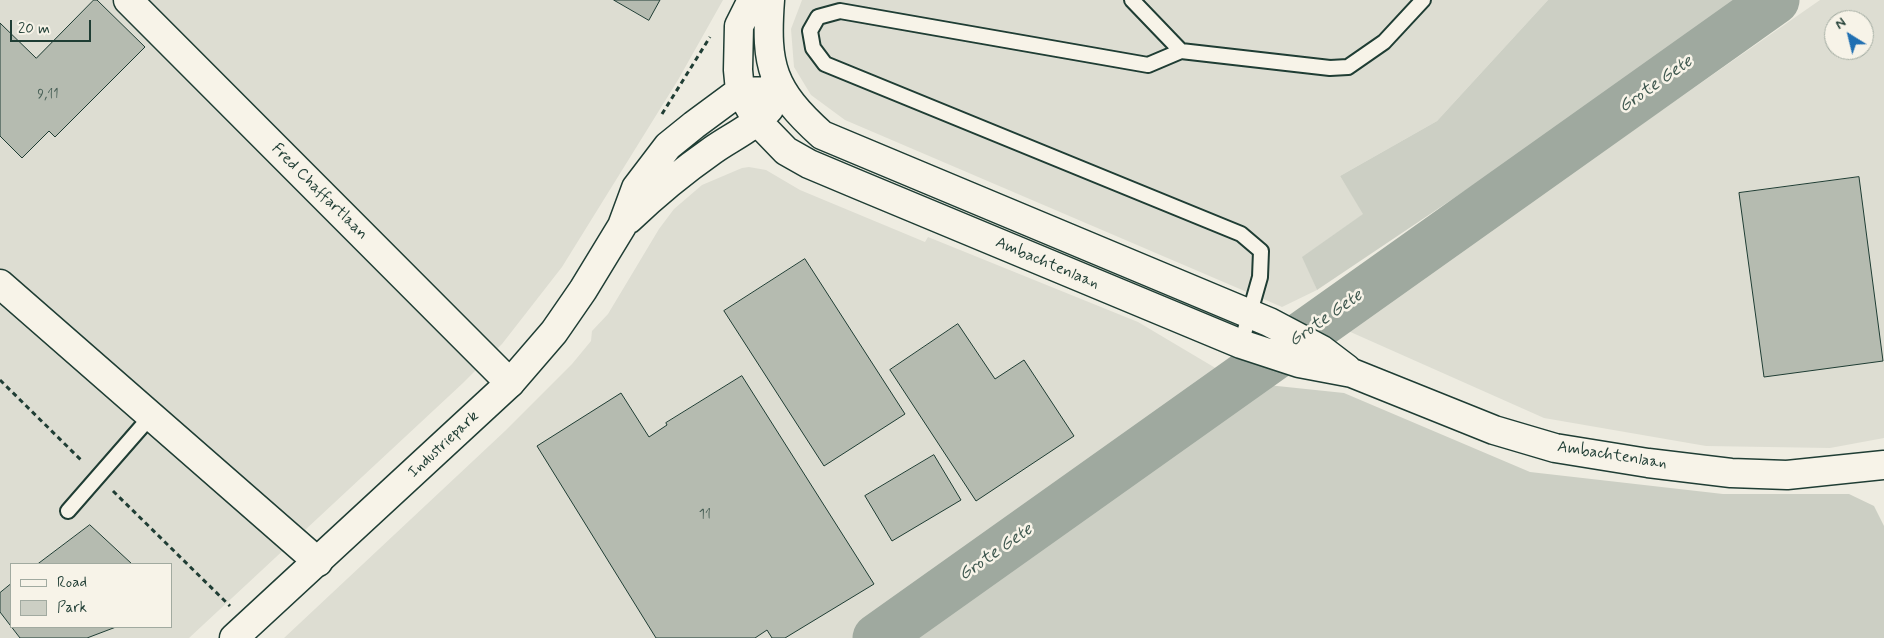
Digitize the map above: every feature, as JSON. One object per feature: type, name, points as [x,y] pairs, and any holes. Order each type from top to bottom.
[{"type":"street","name":"Fred Chaffartlaan","points":[[128,0],[510,383]]},
{"type":"street","points":[[752,0],[739,26],[738,70],[740,91],[758,122]]},
{"type":"street","points":[[740,91],[782,92],[774,76],[768,39],[770,0]]},
{"type":"street","name":"Industriepark","points":[[234,638],[510,383],[554,332],[583,290],[622,226],[636,188],[668,146],[740,91]]},
{"type":"street","name":"Industriepark","points":[[622,226],[663,187],[713,150],[758,122],[782,92]]},
{"type":"street","name":"Ambachtenlaan","points":[[782,92],[800,115],[822,135],[1259,318],[1322,350],[1352,373]]},
{"type":"street","name":"Ambachtenlaan","points":[[758,122],[786,151],[809,164],[1241,344],[1299,364],[1352,373],[1494,430],[1555,448],[1648,463],[1731,473],[1787,475],[1884,465]]},
{"type":"street","points":[[0,284],[318,562]]},
{"type":"lane","points":[[1132,0],[1181,51]]},
{"type":"lane","points":[[1241,344],[1259,318],[1261,251],[1241,234],[825,64],[813,48],[810,31],[818,17],[840,11],[1148,66],[1181,51],[1330,68],[1348,67],[1384,42],[1424,0]]},
{"type":"lane","points":[[68,512],[151,416]]},
{"type":"path","points":[[0,380],[232,608]]},
{"type":"shaded area","points":[[0,0],[723,0],[678,80],[562,267],[502,344],[463,383],[189,638],[0,638]]},
{"type":"shaded area","points":[[802,0],[1548,0],[1437,121],[1340,176],[1364,214],[1303,257],[1317,290],[1282,307],[845,120],[811,95],[794,67],[791,29]]},
{"type":"shaded area","points":[[1820,0],[1884,0],[1884,438],[1830,448],[1706,446],[1544,418],[1346,330]]},
{"type":"shaded area","points":[[749,167],[766,170],[800,190],[925,242],[928,237],[1138,322],[1239,382],[877,638],[284,638],[505,431],[572,364],[591,341],[592,331],[608,314],[659,229],[674,209],[702,185],[742,168]]},
{"type":"green space","points":[[1548,0],[1739,0],[1594,104],[1317,290],[1302,257],[1363,214],[1340,176],[1437,121]]},
{"type":"green space","points":[[1239,382],[1344,393],[1530,472],[1723,494],[1849,494],[1874,506],[1884,526],[1884,638],[877,638]]},
{"type":"building","points":[[94,0],[97,0],[145,47],[55,137],[49,131],[22,158],[0,136],[0,23],[36,58]]},
{"type":"building","points":[[614,0],[660,0],[649,20]]},
{"type":"building","points":[[1859,177],[1883,361],[1764,377],[1739,193]]},
{"type":"building","points":[[805,259],[905,414],[824,466],[724,311]]},
{"type":"building","points":[[958,324],[995,379],[1024,360],[1074,436],[976,501],[890,370]]},
{"type":"building","points":[[742,376],[874,584],[785,638],[772,638],[767,630],[755,638],[656,638],[537,446],[621,393],[649,437],[667,425],[666,423]]},
{"type":"building","points":[[934,455],[961,500],[892,541],[865,496]]},
{"type":"building","points":[[90,525],[131,563],[39,563]]},
{"type":"building","points":[[10,585],[10,625],[0,612],[0,593]]},
{"type":"building","points":[[13,628],[113,628],[87,638],[20,638]]},
{"type":"waterway","name":"Grote Gete","points":[[877,638],[1775,0]]}]
